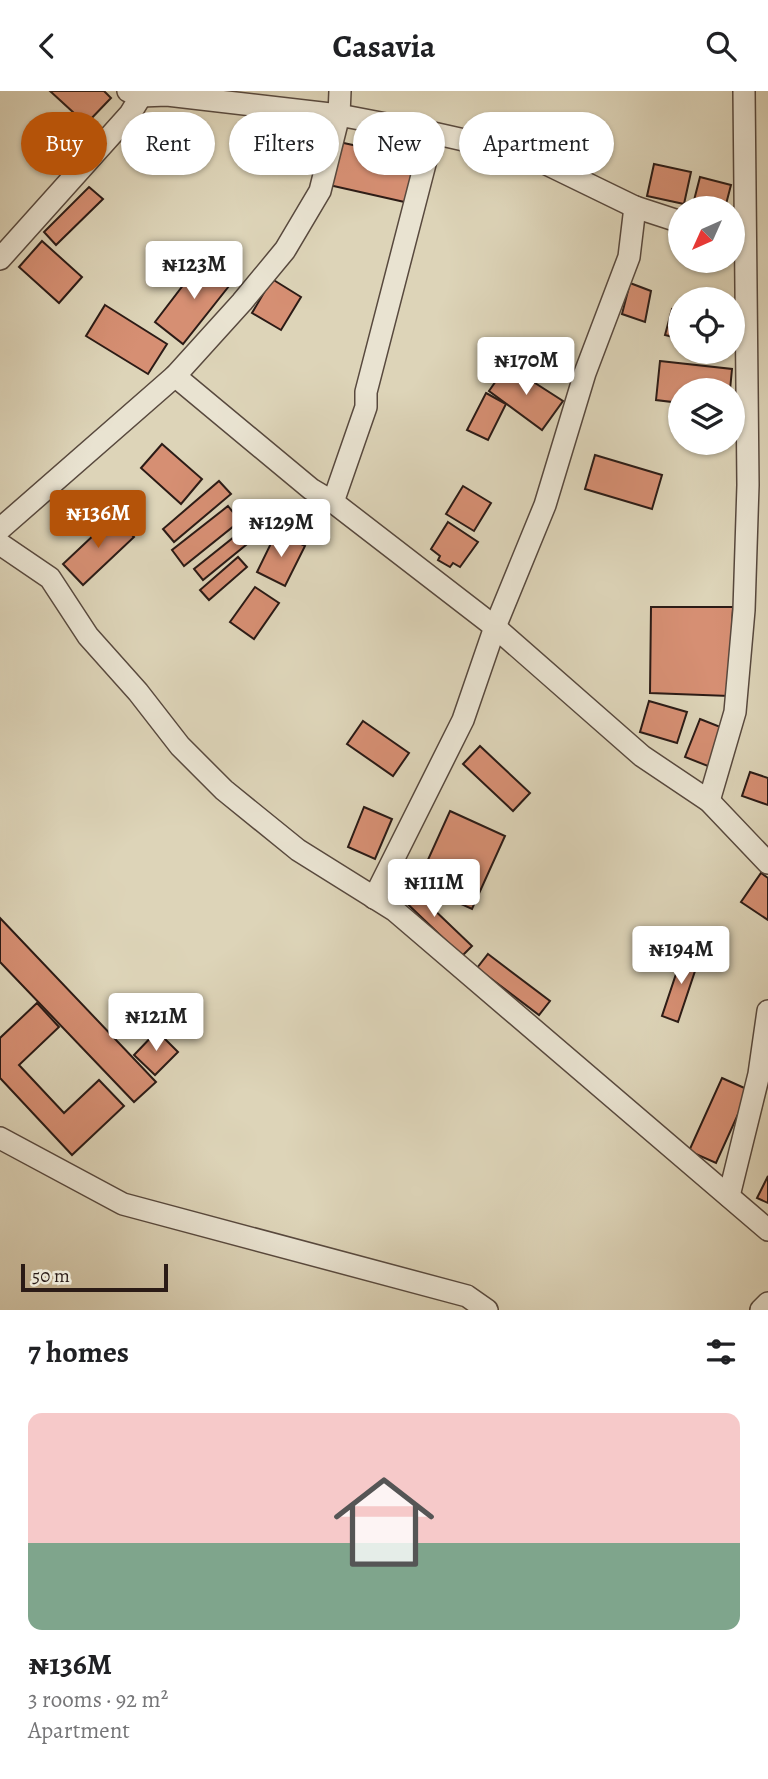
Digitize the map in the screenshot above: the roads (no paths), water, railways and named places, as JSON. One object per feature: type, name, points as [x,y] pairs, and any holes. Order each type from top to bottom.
[{"type":"street","points":[[340,91],[339,115],[353,118]]},
{"type":"street","points":[[741,196],[744,91]]},
{"type":"street","points":[[0,259],[130,114],[137,93],[313,112]]},
{"type":"street","points":[[445,136],[526,154],[635,207],[668,218]]},
{"type":"street","points":[[0,529],[175,376],[285,250],[320,191],[324,175]]},
{"type":"street","points":[[333,502],[366,407],[366,392],[422,175]]},
{"type":"street","points":[[374,898],[463,720],[495,627],[545,505],[585,373],[629,257],[635,207]]},
{"type":"street","points":[[746,243],[768,250]]},
{"type":"street","points":[[709,801],[735,712],[744,610],[748,485],[742,273]]},
{"type":"street","points":[[175,376],[311,489],[333,502],[495,627],[642,757],[709,801],[768,863]]},
{"type":"street","points":[[0,544],[50,578],[89,636],[180,746],[224,790],[298,850],[394,910],[768,1230]]},
{"type":"street","points":[[729,1196],[759,1075],[768,1011]]},
{"type":"street","points":[[0,1139],[123,1204],[467,1296],[487,1310]]},
{"type":"street","points":[[761,1310],[768,1303]]}]
